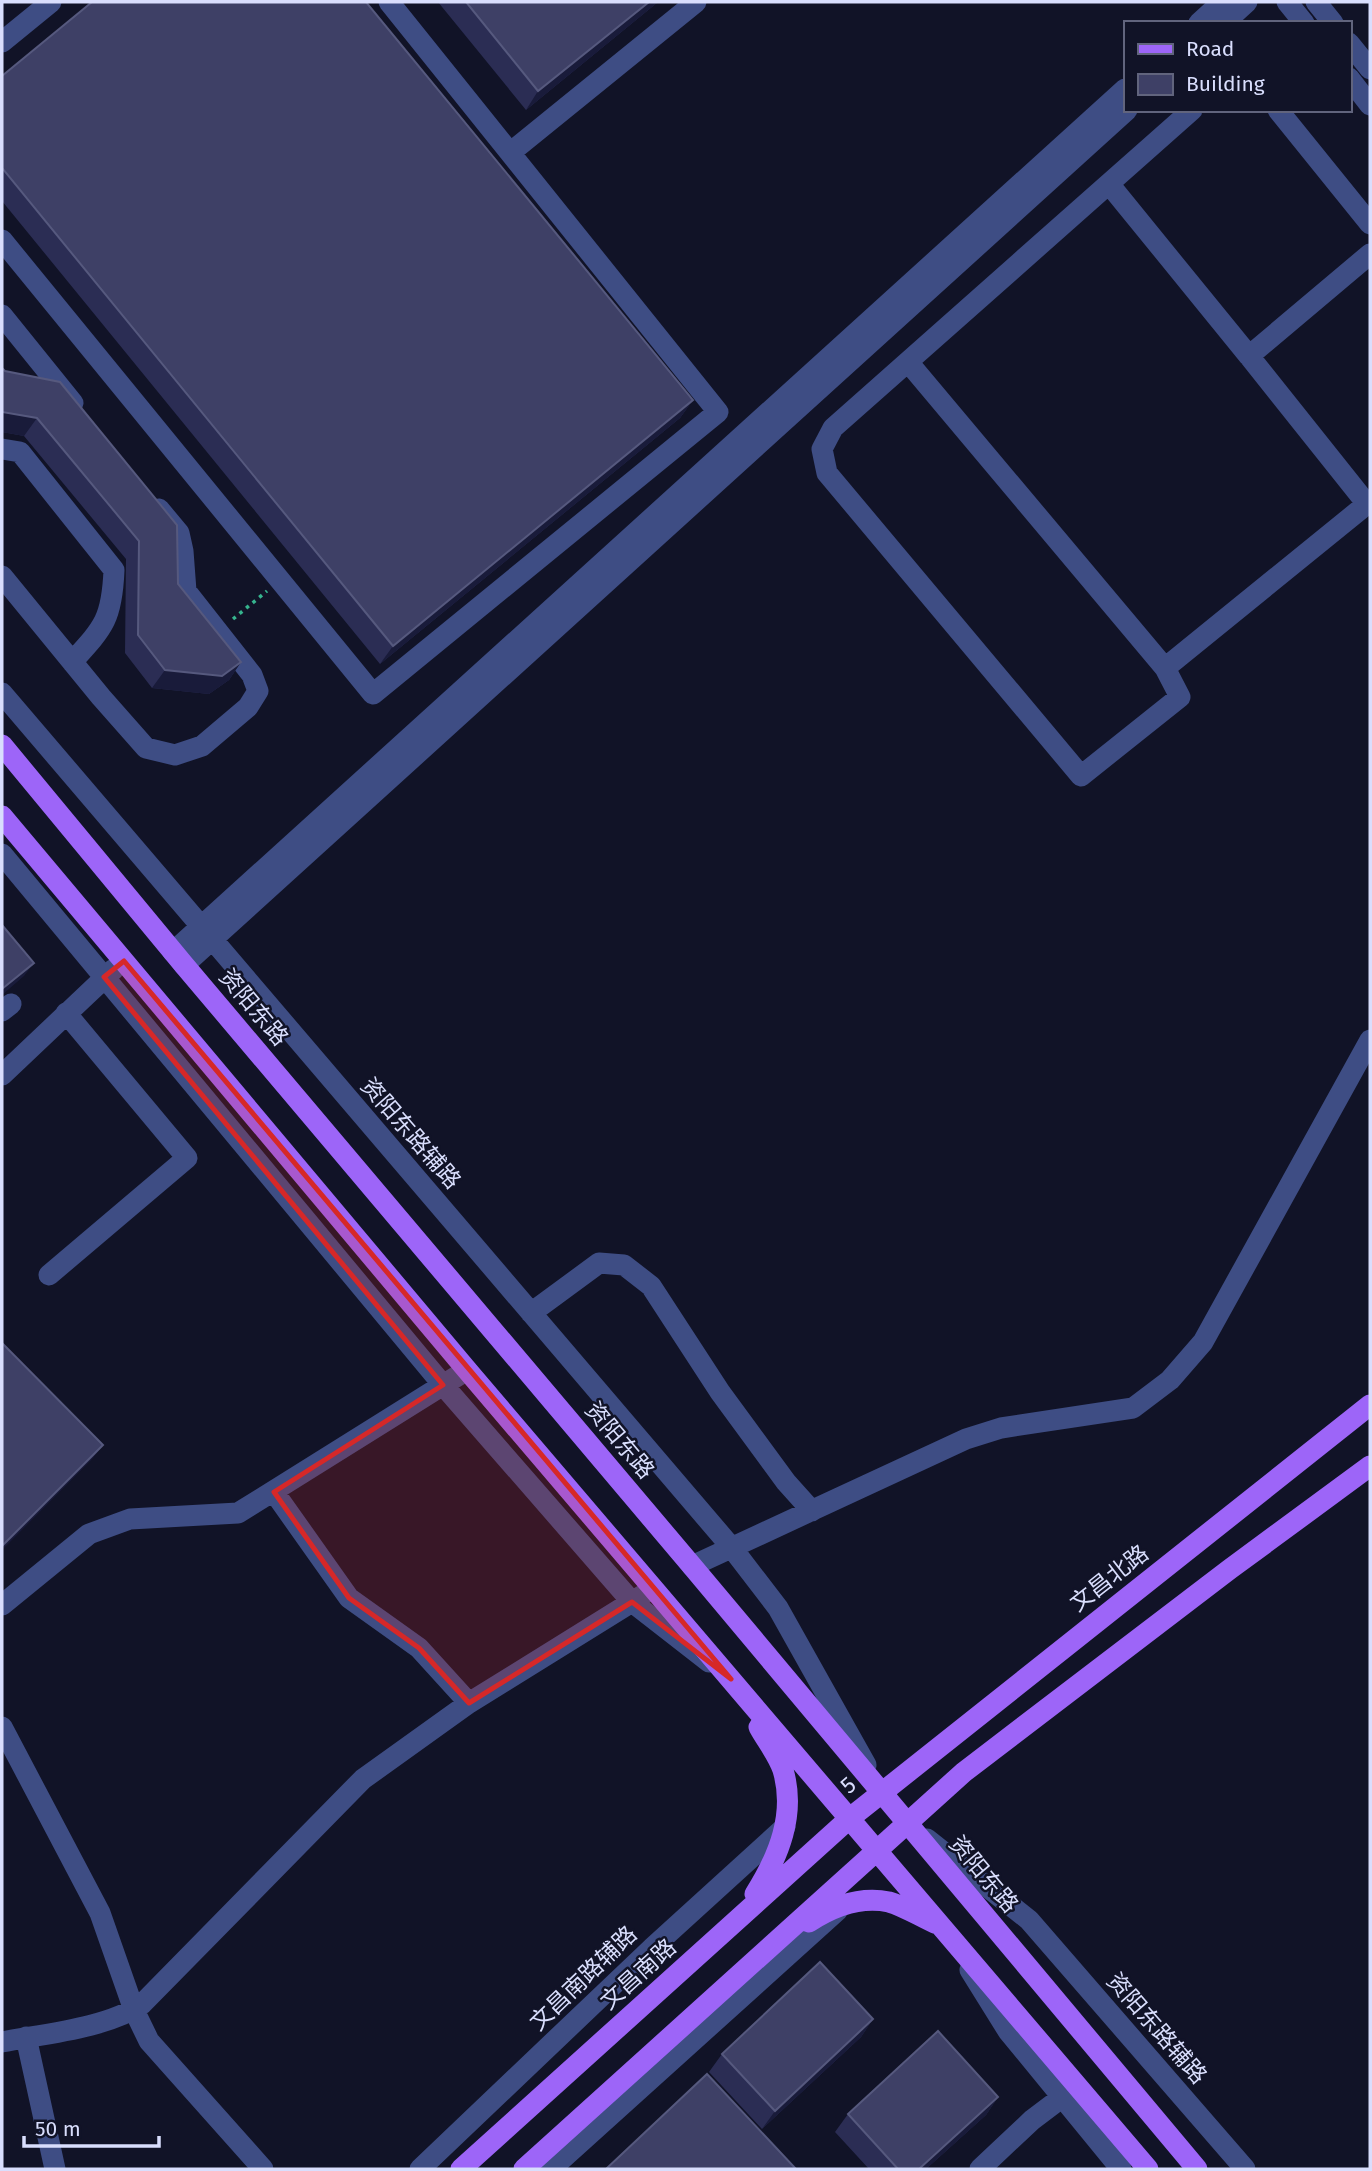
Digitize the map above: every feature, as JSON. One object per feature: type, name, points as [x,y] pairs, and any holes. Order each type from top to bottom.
[{"type":"main road","name":"资阳东路","points":[[2,745],[178,958],[1197,2169]]},
{"type":"main road","points":[[2,816],[467,1370],[943,1927],[1070,2091],[1148,2169]]},
{"type":"main road","name":"文昌北路","points":[[881,1792],[1370,1405]]},
{"type":"main road","points":[[524,2169],[964,1772],[1370,1466]]},
{"type":"main road","points":[[732,1679],[782,1767],[789,1798],[785,1827],[768,1874],[741,1916]]},
{"type":"main road","name":"5","points":[[850,1818],[881,1792]]},
{"type":"main road","name":"文昌南路","points":[[461,2169],[850,1818]]},
{"type":"main road","points":[[769,1948],[825,1912],[854,1902],[889,1902],[943,1927]]},
{"type":"street","points":[[2,42],[51,2]]},
{"type":"street","points":[[2,240],[373,694],[718,412],[389,2]]},
{"type":"street","points":[[511,152],[696,2]]},
{"type":"street","points":[[1201,21],[1222,2]]},
{"type":"street","points":[[1226,21],[1247,2]]},
{"type":"street","points":[[1287,2],[1302,21]]},
{"type":"street","points":[[1316,2],[1331,21]]},
{"type":"street","points":[[1351,45],[1370,69]]},
{"type":"street","points":[[1351,80],[1370,104]]},
{"type":"street","points":[[178,958],[1124,90]]},
{"type":"street","points":[[205,933],[1125,112]]},
{"type":"street","points":[[908,362],[1165,668],[1180,697],[1080,776],[827,473],[822,449],[833,428],[1190,112]]},
{"type":"street","points":[[1280,112],[1370,224]]},
{"type":"street","points":[[1109,184],[1368,502],[1165,668]]},
{"type":"street","points":[[1249,356],[1370,254]]},
{"type":"street","points":[[2,315],[86,419]]},
{"type":"street","points":[[2,449],[20,452],[114,570],[113,599],[103,628],[72,662]]},
{"type":"street","points":[[2,576],[146,748],[175,755],[202,746],[248,707],[258,691],[252,675],[186,591],[179,533],[145,492]]},
{"type":"street","name":"资阳东路辅路","points":[[2,693],[732,1548],[778,1608],[881,1792]]},
{"type":"street","points":[[2,854],[443,1385],[632,1602],[732,1679]]},
{"type":"street","points":[[2,1075],[124,961]]},
{"type":"street","points":[[50,1275],[187,1158],[66,1013]]},
{"type":"street","points":[[692,1566],[966,1439],[1001,1427],[1133,1408],[1170,1380],[1203,1342],[1370,1040]]},
{"type":"street","points":[[531,1313],[598,1263],[624,1265],[651,1286],[720,1392],[786,1482],[812,1511]]},
{"type":"street","points":[[2,1605],[89,1534],[130,1519],[238,1513],[467,1370]]},
{"type":"street","points":[[274,1492],[349,1598],[419,1648],[469,1703]]},
{"type":"street","points":[[2,2042],[106,2021],[134,2010],[363,1779],[469,1703],[654,1589]]},
{"type":"street","points":[[2,1727],[100,1913],[134,2010],[149,2041],[263,2169]]},
{"type":"street","name":"资阳东路辅路","points":[[906,1822],[1029,1920],[1245,2169]]},
{"type":"street","name":"文昌南路辅路","points":[[420,2169],[652,1948],[785,1827]]},
{"type":"street","points":[[551,2169],[843,1905]]},
{"type":"street","points":[[26,2037],[55,2169]]},
{"type":"street","points":[[980,2169],[1032,2120],[1070,2091],[1121,2169]]},
{"type":"path","points":[[218,632],[280,580]]},
{"type":"highlighted area","points":[[124,961],[731,1679],[632,1602],[469,1703],[419,1648],[349,1598],[274,1492],[443,1385],[104,977]]},
{"type":"building","points":[[92,2],[366,2],[693,400],[393,646],[2,168],[2,76]]},
{"type":"building","points":[[466,2],[649,2],[538,91]]},
{"type":"building","points":[[2,368],[5,371],[60,382],[177,525],[178,584],[241,662],[222,676],[165,670],[138,635],[139,541],[37,418],[2,412]]},
{"type":"building","points":[[2,925],[34,963],[2,989]]},
{"type":"building","points":[[2,1343],[103,1445],[2,1546]]},
{"type":"building","points":[[820,1962],[873,2019],[775,2111],[722,2054]]},
{"type":"building","points":[[938,2031],[998,2097],[919,2169],[898,2169],[848,2114]]},
{"type":"building","points":[[707,2074],[796,2169],[606,2169]]}]
